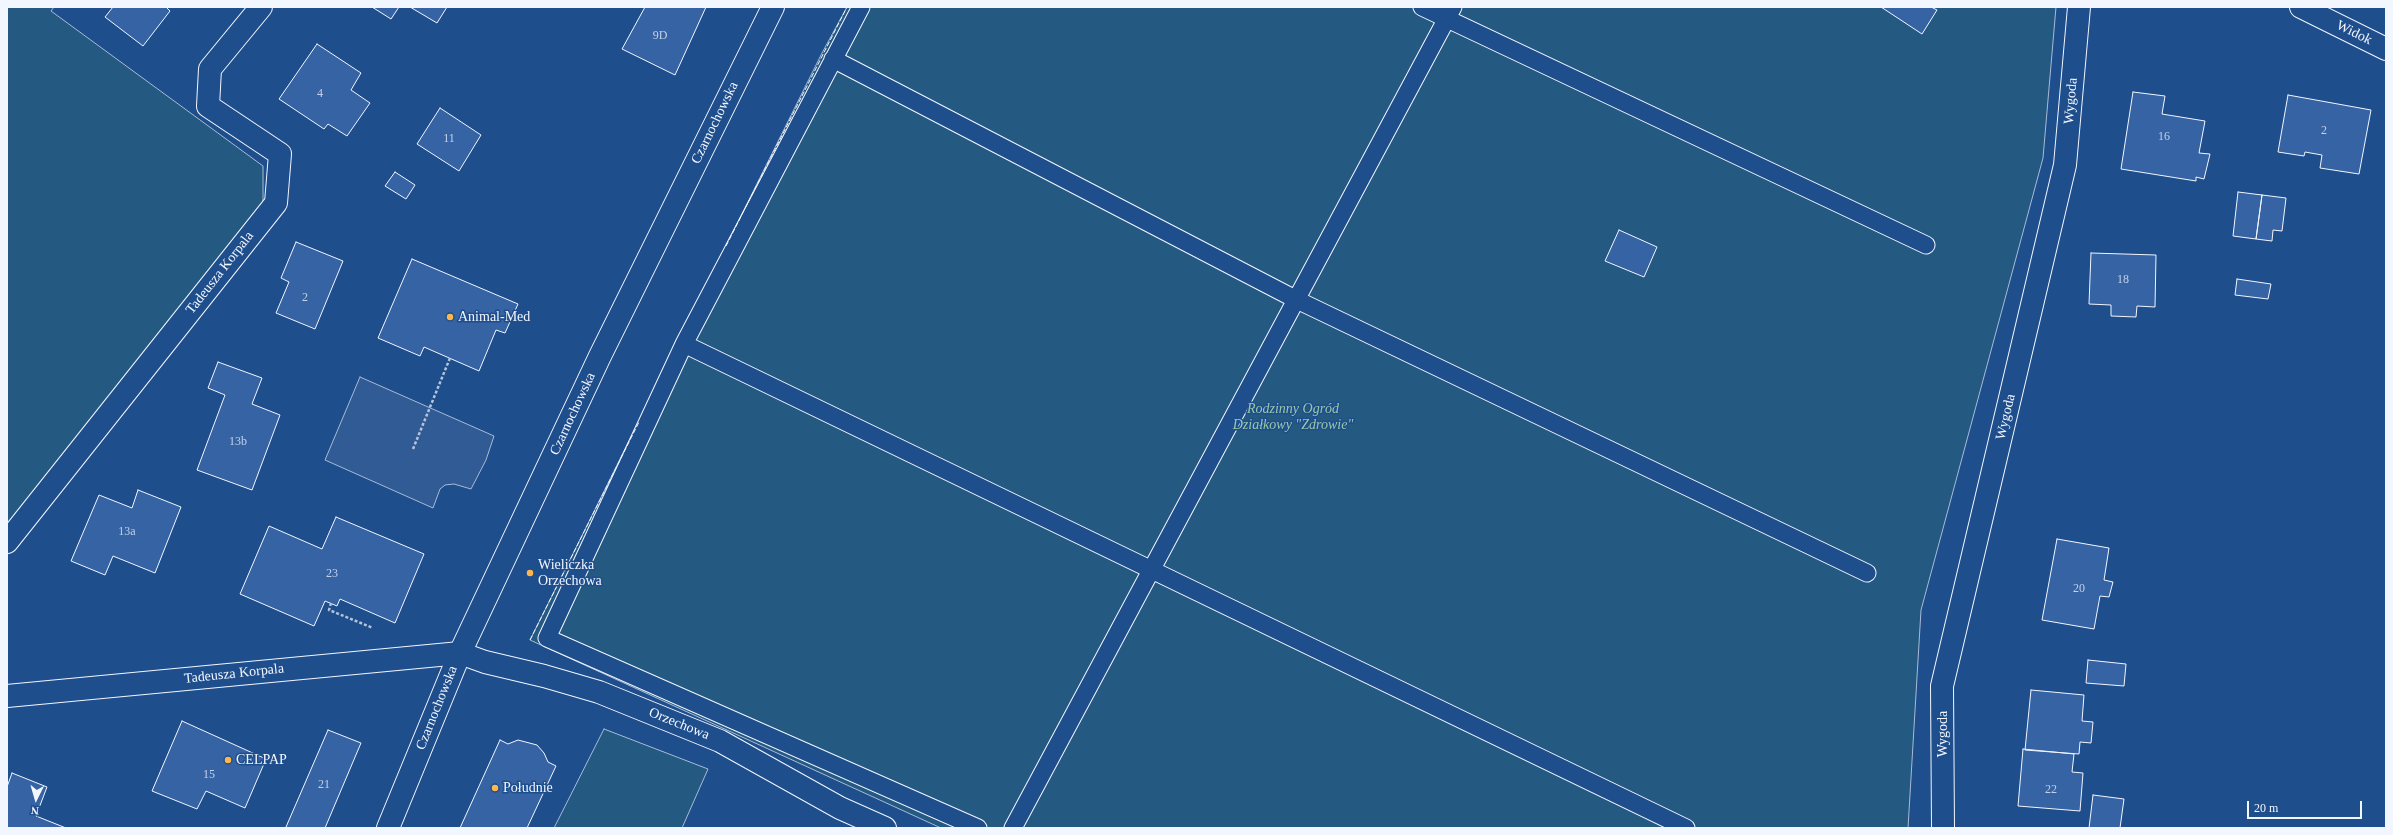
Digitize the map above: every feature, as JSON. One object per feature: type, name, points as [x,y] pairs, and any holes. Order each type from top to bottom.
[{"type":"street","name":"Tadeusza Korpala","points":[[7,542],[276,203],[280,154],[208,106],[210,68],[261,7]]},
{"type":"street","name":"Czarnochowska","points":[[388,828],[460,653],[600,356],[773,7]]},
{"type":"street","name":"Wygoda","points":[[1943,828],[1942,686],[2065,165],[2079,7]]},
{"type":"street","name":"Widok","points":[[2301,7],[2386,49]]},
{"type":"street","name":"Tadeusza Korpala","points":[[7,696],[460,653]]},
{"type":"street","name":"Orzechowa","points":[[460,653],[485,662],[544,676],[599,692],[720,741],[840,808],[885,828]]},
{"type":"lane","points":[[861,7],[684,344],[547,638],[978,828]]},
{"type":"lane","points":[[1422,7],[1450,13],[1926,245]]},
{"type":"lane","points":[[1013,828],[1450,13]]},
{"type":"lane","points":[[833,60],[1296,300],[1867,574]]},
{"type":"lane","points":[[684,344],[1151,571],[1686,828]]},
{"type":"path","points":[[413,449],[450,358]]},
{"type":"path","points":[[331,603],[329,610],[374,628],[377,635]]},
{"type":"green space","points":[[7,7],[54,7],[51,11],[263,166],[263,207],[7,525]]},
{"type":"green space","name":"Rodzinny Ogród Działkowy \"Zdrowie\"","points":[[847,7],[2056,7],[2043,158],[1921,610],[1908,828],[941,828],[530,640],[822,53]]},
{"type":"green space","points":[[604,729],[708,769],[682,828],[554,828]]},
{"type":"shaded area","points":[[360,377],[494,436],[486,460],[471,489],[454,484],[445,485],[440,489],[433,508],[325,460]]},
{"type":"building","points":[[113,7],[166,7],[170,11],[143,46],[105,17]]},
{"type":"building","points":[[372,7],[399,7],[391,19]]},
{"type":"building","points":[[410,7],[447,7],[437,23]]},
{"type":"building","points":[[645,7],[706,7],[675,75],[622,49]]},
{"type":"building","points":[[1881,7],[1931,7],[1937,10],[1922,34]]},
{"type":"building","points":[[317,44],[361,73],[351,90],[370,103],[347,136],[328,124],[324,129],[279,99]]},
{"type":"building","points":[[2133,92],[2165,96],[2162,114],[2205,121],[2199,153],[2210,154],[2204,179],[2196,177],[2196,181],[2121,169]]},
{"type":"building","points":[[2288,95],[2371,110],[2359,174],[2320,168],[2322,155],[2305,152],[2304,156],[2278,152]]},
{"type":"building","points":[[440,108],[481,135],[459,171],[417,144]]},
{"type":"building","points":[[395,172],[415,185],[406,199],[385,186]]},
{"type":"building","points":[[2238,192],[2262,195],[2256,239],[2233,236]]},
{"type":"building","points":[[2262,195],[2286,198],[2282,231],[2273,230],[2272,241],[2256,239]]},
{"type":"building","points":[[1619,230],[1657,247],[1644,277],[1605,261]]},
{"type":"building","points":[[296,242],[343,261],[315,329],[276,313],[289,282],[281,278]]},
{"type":"building","points":[[2091,253],[2156,255],[2155,307],[2137,306],[2136,317],[2111,316],[2111,305],[2089,304]]},
{"type":"building","name":"Animal-Med","points":[[412,259],[518,304],[505,333],[496,330],[479,371],[424,347],[420,356],[378,338]]},
{"type":"building","points":[[2237,279],[2271,284],[2268,299],[2235,295]]},
{"type":"building","points":[[218,362],[262,378],[252,404],[280,415],[252,490],[197,470],[225,395],[208,388]]},
{"type":"building","points":[[138,490],[181,507],[155,573],[113,556],[105,575],[71,561],[99,495],[132,508]]},
{"type":"building","points":[[336,517],[424,554],[395,623],[340,599],[337,606],[325,601],[314,626],[240,594],[269,526],[322,549]]},
{"type":"building","points":[[2057,539],[2109,548],[2104,580],[2113,582],[2109,597],[2100,596],[2094,629],[2042,620]]},
{"type":"building","points":[[2088,660],[2126,664],[2124,686],[2086,683]]},
{"type":"building","points":[[2031,690],[2084,695],[2082,721],[2093,722],[2091,743],[2080,742],[2079,754],[2025,750]]},
{"type":"building","points":[[182,721],[266,759],[245,808],[206,791],[197,809],[152,791]]},
{"type":"building","points":[[328,730],[361,743],[325,828],[286,827]]},
{"type":"building","points":[[500,740],[508,744],[518,740],[537,745],[544,753],[548,762],[556,766],[527,828],[460,828]]},
{"type":"building","points":[[2023,749],[2074,754],[2072,772],[2083,773],[2080,811],[2018,806]]},
{"type":"building","points":[[12,773],[47,787],[36,816],[66,828],[7,828],[7,787]]},
{"type":"building","points":[[2093,795],[2124,799],[2120,828],[2089,828]]},
{"type":"fence","points":[[726,246],[847,7]]},
{"type":"fence","points":[[530,640],[639,422]]},
{"type":"place","name":"Animal-Med","points":[[450,317]]},
{"type":"place","name":"Wieliczka Orzechowa","points":[[530,573]]},
{"type":"place","name":"CELPAP","points":[[228,760]]},
{"type":"place","name":"Południe","points":[[495,788]]}]
